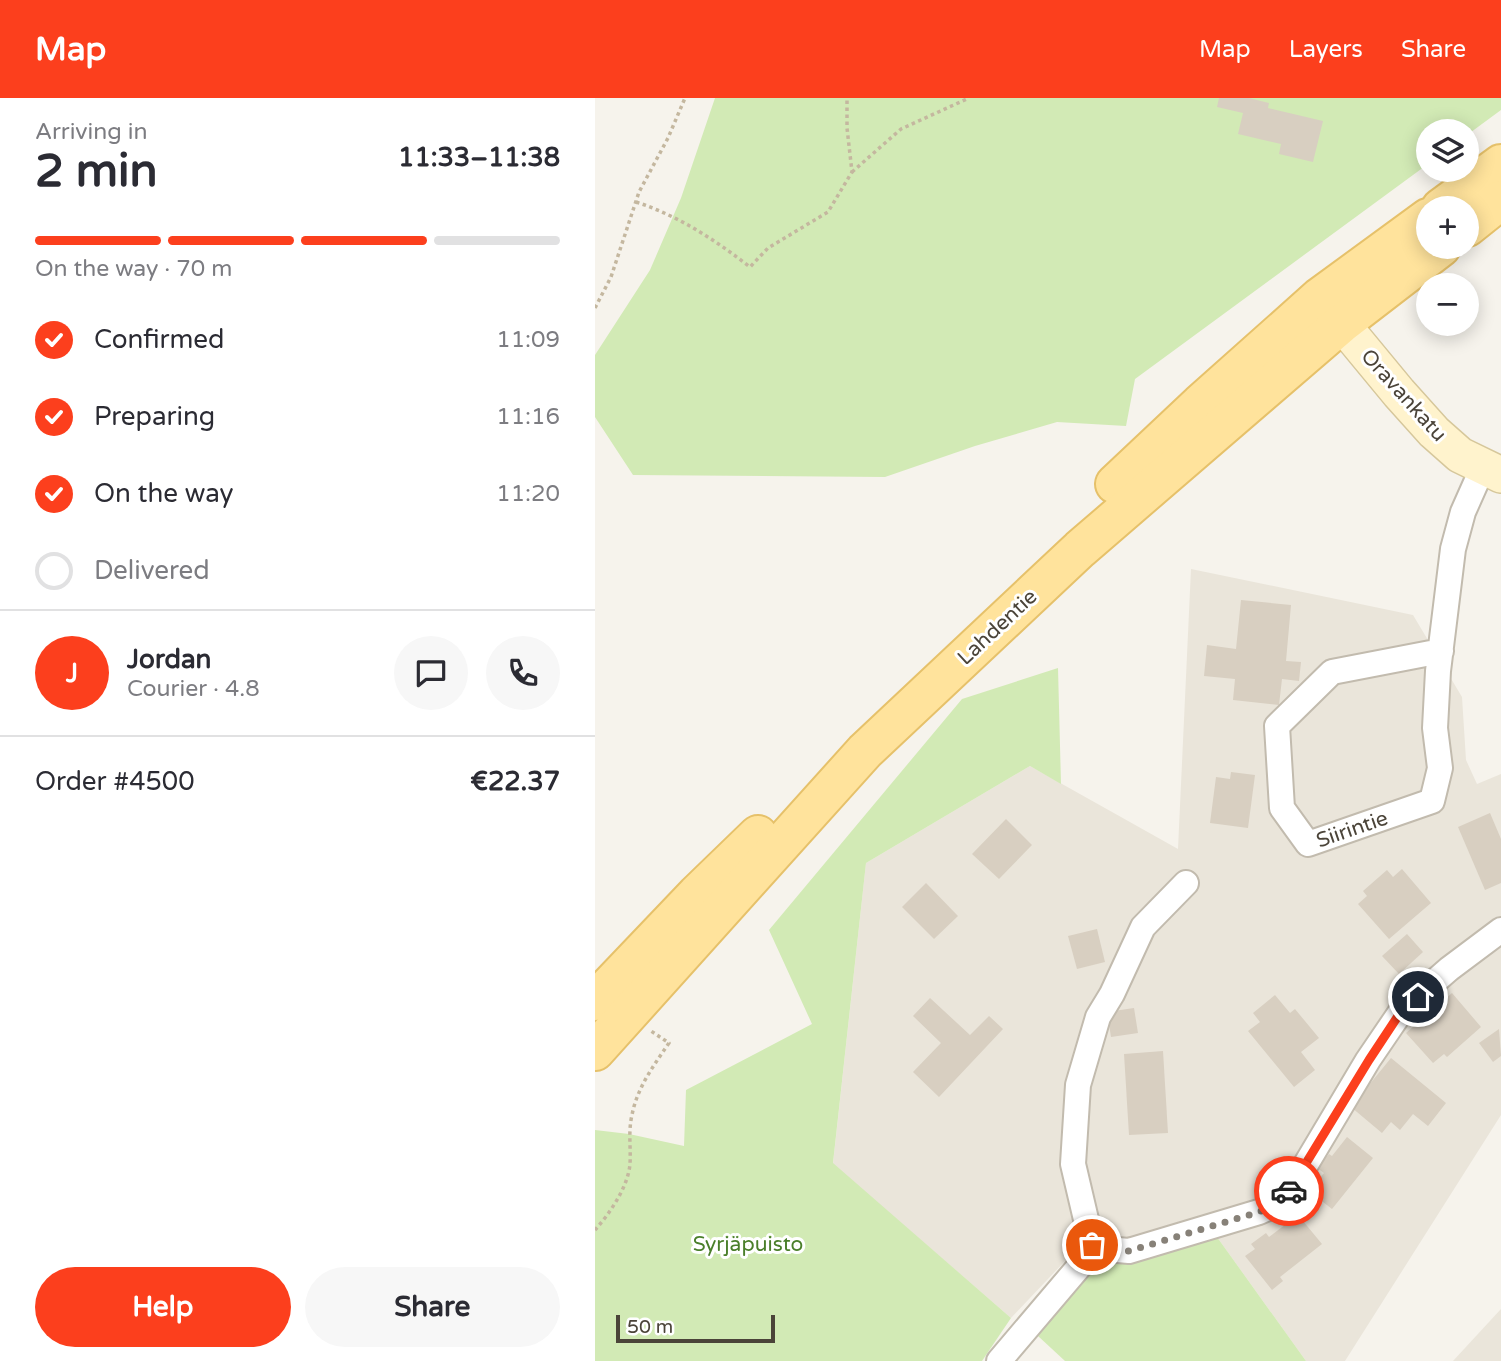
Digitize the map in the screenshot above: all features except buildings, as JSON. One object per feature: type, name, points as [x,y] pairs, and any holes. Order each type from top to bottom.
[{"type":"main road","points":[[1457,196],[1501,164]]},
{"type":"main road","points":[[1479,217],[1501,200]]},
{"type":"main road","name":"Lahdentie","points":[[595,1051],[865,751],[1416,229]]},
{"type":"main road","name":"Lahdentie","points":[[595,1001],[697,894],[1069,528],[1200,404],[1330,311],[1420,259]]},
{"type":"street","name":"Oravankatu","points":[[1330,311],[1434,432],[1460,455],[1492,471]]},
{"type":"street","name":"Siirintie","points":[[1440,651],[1332,672],[1276,726],[1282,808],[1308,844],[1432,801],[1440,768],[1436,728],[1440,651],[1453,548],[1463,512],[1492,471]]},
{"type":"street","points":[[1186,883],[1143,927],[1112,994],[1098,1017],[1078,1086],[1073,1164],[1092,1245],[1095,1248],[1129,1251],[1259,1212],[1279,1203],[1293,1186],[1402,1010],[1449,969],[1501,930]]},
{"type":"street","points":[[999,1361],[1095,1248]]},
{"type":"path","points":[[595,308],[611,277],[636,202],[685,98]]},
{"type":"path","points":[[847,98],[852,172]]},
{"type":"path","points":[[636,202],[662,210],[694,228],[750,267],[768,248],[828,212],[852,172],[901,129],[969,98]]},
{"type":"path","points":[[595,1230],[613,1210],[630,1166],[629,1134],[632,1112],[646,1078],[669,1043],[649,1030]]},
{"type":"shaded area","points":[[1191,569],[1413,615],[1462,697],[1466,760],[1477,784],[1501,774],[1501,1115],[1345,1361],[1306,1361],[1217,1237],[1065,1261],[1011,1318],[833,1164],[866,863],[1030,766],[1178,849]]},
{"type":"shaded area","points":[[1501,1309],[1501,1361],[1453,1361]]},
{"type":"green space","points":[[715,98],[1501,98],[1501,110],[1479,126],[1479,119],[1416,119],[1416,173],[1135,379],[1126,426],[1057,422],[975,446],[885,477],[633,475],[595,417],[595,355],[650,270],[681,198]]},
{"type":"green space","name":"Syrjäpuisto","points":[[1058,668],[1061,784],[1030,766],[866,863],[833,1163],[1011,1318],[982,1361],[595,1361],[595,1130],[684,1146],[686,1090],[812,1024],[769,930],[962,699]]},
{"type":"green space","points":[[1217,1237],[1306,1361],[1065,1361],[1038,1336],[1100,1255]]},
{"type":"way so far","points":[[1092,1245],[1095,1248],[1129,1251],[1259,1212],[1279,1203],[1289,1191]]},
{"type":"route","points":[[1289,1191],[1402,1010],[1418,997]]}]
